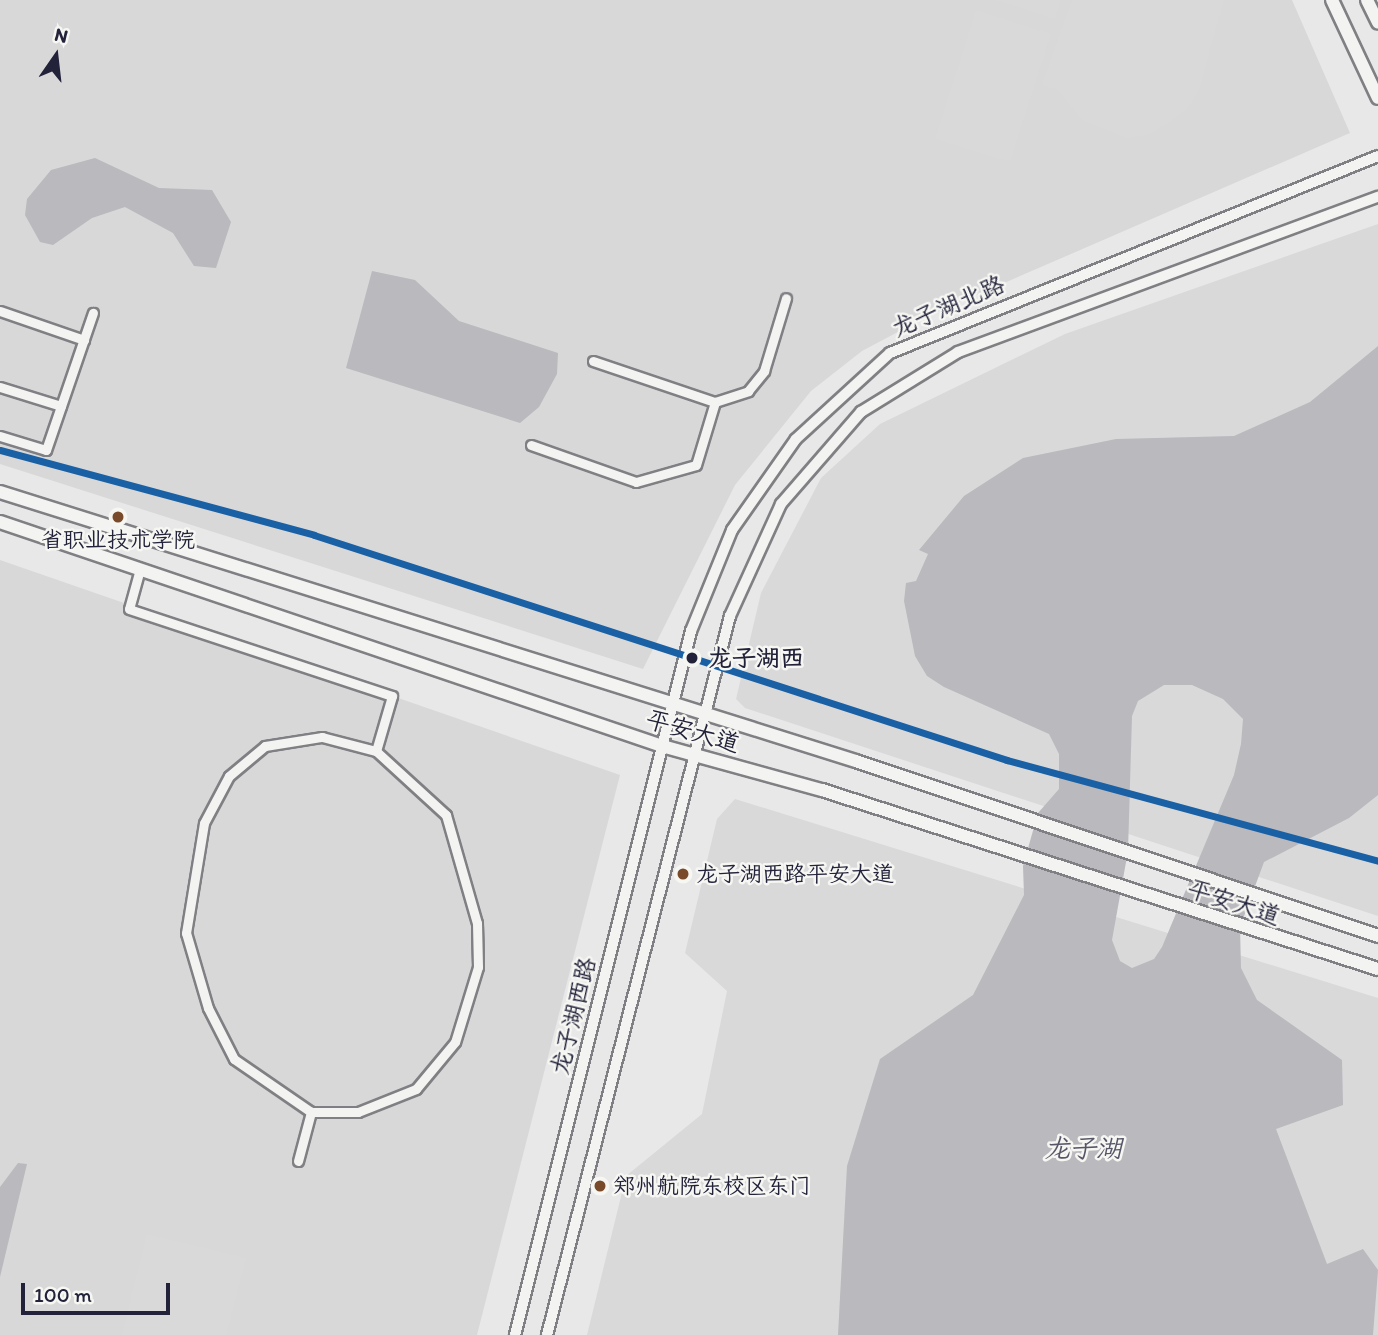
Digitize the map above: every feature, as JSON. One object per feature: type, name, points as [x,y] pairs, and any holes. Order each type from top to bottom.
[{"type":"main road","points":[[1332,0],[1378,98]]},
{"type":"main road","points":[[1367,0],[1378,23]]},
{"type":"main road","name":"平安大道","points":[[0,492],[1021,817],[1378,936]]},
{"type":"main road","name":"平安大道","points":[[0,522],[662,746],[1015,853],[1378,969]]},
{"type":"street","name":"龙子湖北路","points":[[671,706],[691,632],[732,530],[796,439],[890,354],[1378,156]]},
{"type":"street","name":"龙子湖北路","points":[[704,716],[730,615],[781,504],[861,412],[958,352],[1378,197]]},
{"type":"street","points":[[593,361],[715,402],[748,391],[764,372],[786,298]]},
{"type":"street","points":[[0,311],[84,341]]},
{"type":"street","points":[[0,436],[46,450],[93,313]]},
{"type":"street","points":[[0,387],[61,407]]},
{"type":"street","points":[[531,445],[636,482],[696,465],[715,402]]},
{"type":"street","points":[[140,569],[129,609],[393,696],[376,751]]},
{"type":"street","name":"龙子湖西路","points":[[515,1335],[671,706]]},
{"type":"street","points":[[547,1335],[704,716]]},
{"type":"street","points":[[322,737],[376,751],[446,815],[477,923],[478,967],[455,1042],[416,1089],[358,1112],[310,1112],[234,1059],[208,1008],[186,933],[190,881],[204,823],[229,776],[265,746],[322,737]]},
{"type":"street","points":[[298,1161],[310,1112]]},
{"type":"shaded area","points":[[0,0],[1292,0],[1350,133],[928,316],[862,351],[811,391],[735,485],[643,669],[0,464]]},
{"type":"shaded area","points":[[996,0],[1061,0],[1055,19]]},
{"type":"shaded area","points":[[1072,0],[1224,0],[1198,93],[1186,110],[1151,134],[1128,138],[1083,121],[1058,90],[1042,85]]},
{"type":"shaded area","points":[[976,10],[1051,34],[1010,162],[935,139]]},
{"type":"shaded area","points":[[1378,224],[1378,916],[745,708],[736,699],[761,593],[821,478],[880,424],[1065,334]]},
{"type":"shaded area","points":[[0,560],[620,775],[477,1335],[0,1335]]},
{"type":"shaded area","points":[[735,799],[1378,998],[1378,1335],[587,1335],[626,1176],[702,1114],[727,991],[685,953],[717,819]]},
{"type":"shaded area","points":[[147,1234],[246,1258],[226,1335],[122,1335]]},
{"type":"water","points":[[95,158],[159,188],[212,190],[231,222],[216,268],[194,266],[173,233],[125,207],[92,218],[53,245],[40,242],[25,215],[27,199],[51,170]]},
{"type":"water","points":[[372,271],[415,280],[459,321],[558,353],[557,374],[539,407],[520,423],[346,368]]},
{"type":"water","name":"龙子湖","points":[[1378,346],[1378,795],[1349,818],[1264,862],[1240,927],[1241,968],[1257,1000],[1342,1060],[1343,1105],[1276,1129],[1327,1264],[1363,1249],[1378,1270],[1373,1335],[838,1335],[847,1166],[880,1059],[973,995],[1024,895],[1023,866],[1038,813],[1059,789],[1059,754],[1049,734],[944,687],[927,676],[915,656],[904,601],[906,583],[916,581],[928,554],[919,550],[964,496],[1023,458],[1116,439],[1234,436],[1310,402]],"holes":[[[1164,685],[1192,685],[1223,699],[1243,719],[1241,744],[1234,775],[1162,947],[1154,959],[1132,968],[1120,961],[1112,940],[1128,851],[1132,716],[1138,701]]]},
{"type":"water","points":[[18,1163],[27,1164],[0,1277],[0,1187]]},
{"type":"transit line","points":[[0,450],[314,535],[1007,760],[1378,861]]},
{"type":"place","name":"省职业技术学院","points":[[118,517]]},
{"type":"place","name":"龙子湖西","points":[[692,658]]},
{"type":"place","name":"龙子湖西路平安大道","points":[[683,874]]},
{"type":"place","name":"郑州航院东校区东门","points":[[600,1186]]}]
